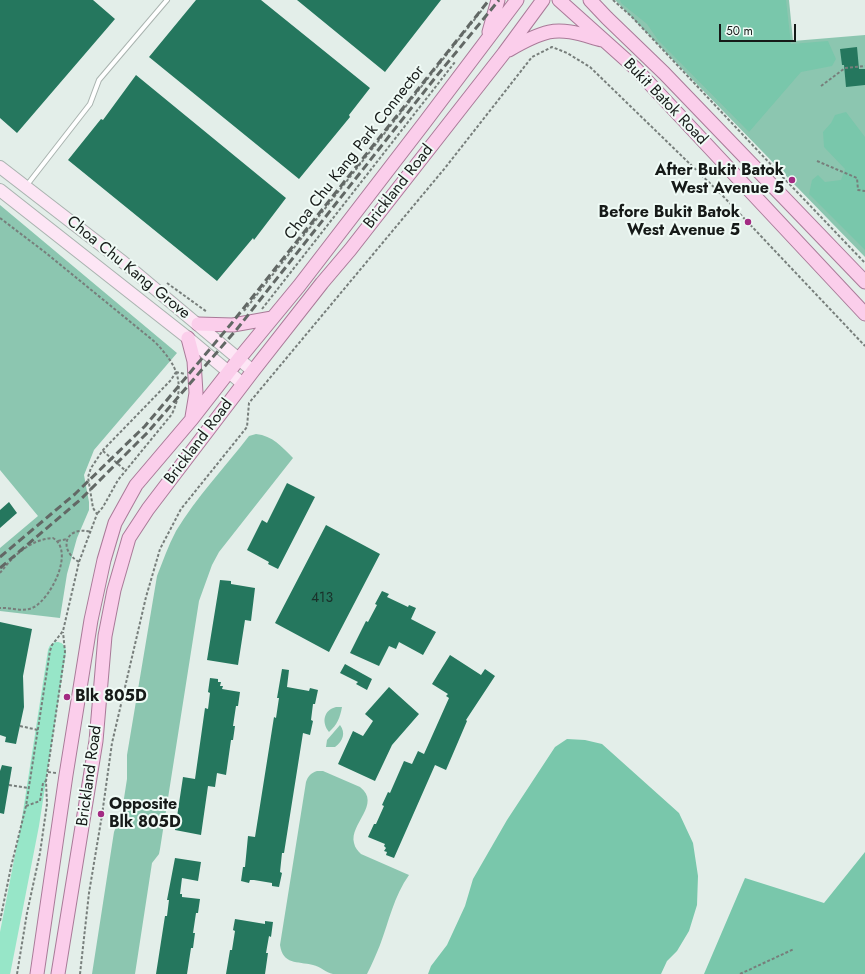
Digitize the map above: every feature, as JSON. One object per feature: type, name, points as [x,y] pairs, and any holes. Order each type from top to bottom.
[{"type":"main road","points":[[487,40],[498,0]]},
{"type":"main road","name":"Brickland Road","points":[[37,974],[66,775],[90,628],[104,560],[115,523],[136,485],[192,419],[228,372],[299,286],[517,0]]},
{"type":"main road","name":"Brickland Road","points":[[58,974],[96,741],[105,636],[114,590],[129,538],[148,509],[253,371],[504,53],[543,0]]},
{"type":"main road","name":"Bukit Batok Road","points":[[559,0],[635,68],[865,314]]},
{"type":"main road","name":"Bukit Batok Road","points":[[590,0],[664,73],[865,282]]},
{"type":"main road","points":[[598,0],[607,18]]},
{"type":"main road","points":[[504,53],[521,43],[550,32],[578,34],[604,40]]},
{"type":"main road","points":[[847,295],[854,288],[849,266]]},
{"type":"main road","points":[[198,324],[233,325],[272,318]]},
{"type":"main road","points":[[188,338],[194,361],[196,392],[192,419]]},
{"type":"street","name":"Choa Chu Kang Grove","points":[[0,167],[110,251],[198,324],[238,360],[253,371]]},
{"type":"street","name":"Choa Chu Kang Grove","points":[[0,190],[188,338],[243,384]]},
{"type":"lane","points":[[25,187],[90,104],[99,80],[167,0]]},
{"type":"path","points":[[613,0],[632,17],[777,172],[865,263]]},
{"type":"path","name":"Choa Chu Kang Park Connector","points":[[242,313],[486,6]]},
{"type":"path","points":[[80,974],[89,893],[112,743],[146,597],[160,549],[181,509],[248,427],[249,403],[445,168],[532,57],[552,47],[568,53],[590,67],[717,190],[865,346]]},
{"type":"path","points":[[260,312],[456,60]]},
{"type":"path","points":[[821,86],[845,68],[865,66]]},
{"type":"path","points":[[817,161],[857,178],[858,190],[865,191]]},
{"type":"path","points":[[0,218],[46,253],[156,342],[170,358],[176,372],[179,388],[176,404],[172,414],[118,480],[103,507],[97,514],[79,562],[63,631],[65,652],[46,781],[46,804],[40,853],[27,913],[17,974]]},
{"type":"path","points":[[97,514],[94,508],[88,477],[91,468],[103,450],[171,380],[176,372]]},
{"type":"path","points":[[103,450],[126,471]]},
{"type":"path","points":[[79,562],[68,554],[66,548],[67,539],[74,532],[79,530],[91,532]]},
{"type":"path","points":[[0,573],[13,557],[31,544],[47,538],[54,538],[58,540],[67,539]]},
{"type":"path","points":[[0,608],[25,610],[41,602],[50,592],[54,584],[62,556],[58,540]]},
{"type":"path","points":[[62,556],[68,554]]},
{"type":"path","points":[[0,921],[11,866],[26,806],[50,651],[52,645],[63,631]]},
{"type":"path","points":[[20,726],[38,730]]},
{"type":"path","points":[[26,806],[40,801],[43,783],[46,781]]},
{"type":"path","points":[[9,785],[29,788]]},
{"type":"path","points":[[740,974],[794,949]]},
{"type":"green space","points":[[615,0],[789,0],[793,41],[865,35],[865,257]]},
{"type":"green space","points":[[620,0],[786,0],[791,44],[828,41],[836,59],[832,66],[801,72],[749,132],[658,40],[647,24],[621,3]]},
{"type":"green space","points":[[846,112],[865,137],[865,250],[809,194],[812,180],[818,175],[825,182],[841,180],[845,169],[824,147],[823,132],[831,123],[835,115]]},
{"type":"green space","points":[[0,205],[177,353],[94,450],[84,475],[89,510],[77,538],[67,574],[60,618],[0,611],[0,548],[38,516],[0,470]]},
{"type":"green space","points":[[256,434],[272,439],[293,458],[219,552],[212,565],[199,601],[160,849],[159,854],[152,863],[135,974],[92,974],[114,832],[122,811],[127,779],[127,755],[157,576],[173,537],[184,519],[249,436]]},
{"type":"green space","points":[[336,707],[342,707],[340,715],[338,721],[329,732],[325,724],[325,717],[329,711]]},
{"type":"green space","points":[[340,725],[343,731],[343,737],[340,742],[335,747],[326,747],[327,740]]},
{"type":"green space","points":[[567,739],[585,740],[602,744],[679,813],[693,843],[698,876],[697,905],[689,931],[677,951],[667,961],[661,974],[428,974],[431,966],[447,945],[465,906],[473,879],[507,820],[555,747]]},
{"type":"green space","points":[[317,771],[323,771],[360,787],[366,794],[368,800],[366,807],[354,836],[354,845],[359,852],[409,875],[399,891],[380,945],[367,974],[333,974],[316,966],[292,961],[284,956],[280,945],[306,782],[310,775]]},
{"type":"green space","points":[[865,852],[865,974],[704,974],[745,878],[824,903]]},
{"type":"building","points":[[0,0],[93,0],[115,19],[17,133],[0,118]]},
{"type":"building","points":[[196,0],[261,0],[370,88],[349,115],[350,117],[299,179],[149,57]]},
{"type":"building","points":[[297,0],[441,0],[385,72]]},
{"type":"building","points":[[857,47],[859,69],[865,69],[865,85],[846,87],[844,65],[842,65],[840,49]]},
{"type":"building","points":[[136,75],[286,198],[254,240],[253,238],[217,281],[68,160],[101,119],[103,120]]},
{"type":"building","points":[[287,483],[315,497],[278,569],[268,564],[269,562],[247,550],[262,520],[267,523]]},
{"type":"building","points":[[9,502],[17,513],[0,528],[0,510]]},
{"type":"building","points":[[326,525],[380,554],[329,652],[275,623]]},
{"type":"building","points":[[220,580],[231,581],[231,584],[255,588],[251,621],[245,620],[238,665],[207,660]]},
{"type":"building","points":[[382,591],[389,594],[387,597],[408,607],[409,605],[416,608],[411,619],[436,632],[423,655],[399,642],[396,649],[389,646],[379,666],[350,653],[366,621],[368,622],[377,605],[375,604]]},
{"type":"building","points":[[0,622],[32,629],[23,676],[24,707],[16,744],[5,742],[6,737],[0,735]]},
{"type":"building","points":[[450,655],[481,675],[485,669],[495,676],[466,720],[467,721],[446,770],[435,765],[394,858],[386,855],[387,852],[384,851],[386,848],[384,846],[385,844],[368,837],[374,824],[376,824],[384,806],[382,805],[388,792],[390,793],[404,761],[412,764],[418,751],[424,754],[449,698],[446,696],[448,694],[432,684]]},
{"type":"building","points":[[345,664],[372,679],[367,690],[356,684],[358,682],[340,673]]},
{"type":"building","points":[[282,669],[289,670],[287,687],[309,691],[310,688],[318,690],[315,704],[313,704],[311,720],[313,721],[310,735],[303,733],[284,853],[282,853],[280,872],[282,873],[279,887],[272,886],[272,883],[254,880],[250,880],[249,883],[241,881],[243,867],[245,867],[248,836],[255,837],[274,717],[276,718],[279,698],[277,698]]},
{"type":"building","points":[[210,678],[218,679],[218,682],[221,682],[220,686],[223,686],[222,689],[240,692],[238,706],[236,706],[233,726],[235,726],[233,740],[231,740],[226,775],[217,773],[215,787],[208,786],[201,835],[175,830],[183,777],[195,779],[205,708],[208,709]]},
{"type":"building","points":[[389,687],[419,714],[392,745],[375,781],[338,764],[353,731],[363,736],[373,721],[365,714]]},
{"type":"building","points":[[2,765],[12,767],[4,814],[0,813],[0,771]]},
{"type":"building","points":[[175,858],[201,862],[198,881],[182,878],[180,894],[182,894],[182,897],[200,899],[193,933],[195,933],[193,948],[191,948],[187,974],[156,974],[165,916],[167,916],[169,900],[167,900]]},
{"type":"building","points":[[235,919],[265,924],[265,921],[273,922],[271,937],[269,936],[266,953],[268,953],[265,974],[226,974],[230,950],[232,950]]},
{"type":"waterway","points":[[1,974],[30,825],[57,651]]},
{"type":"railway","points":[[0,557],[75,494],[145,426],[231,324],[489,0]]},
{"type":"railway","points":[[0,568],[81,499],[148,432],[237,329],[435,78],[499,0]]},
{"type":"place","name":"After Bukit Batok West Avenue 5","points":[[792,180]]},
{"type":"place","name":"Before Bukit Batok West Avenue 5","points":[[748,222]]},
{"type":"place","name":"Blk 805D","points":[[67,697]]},
{"type":"place","name":"Opposite Blk 805D","points":[[101,814]]}]
